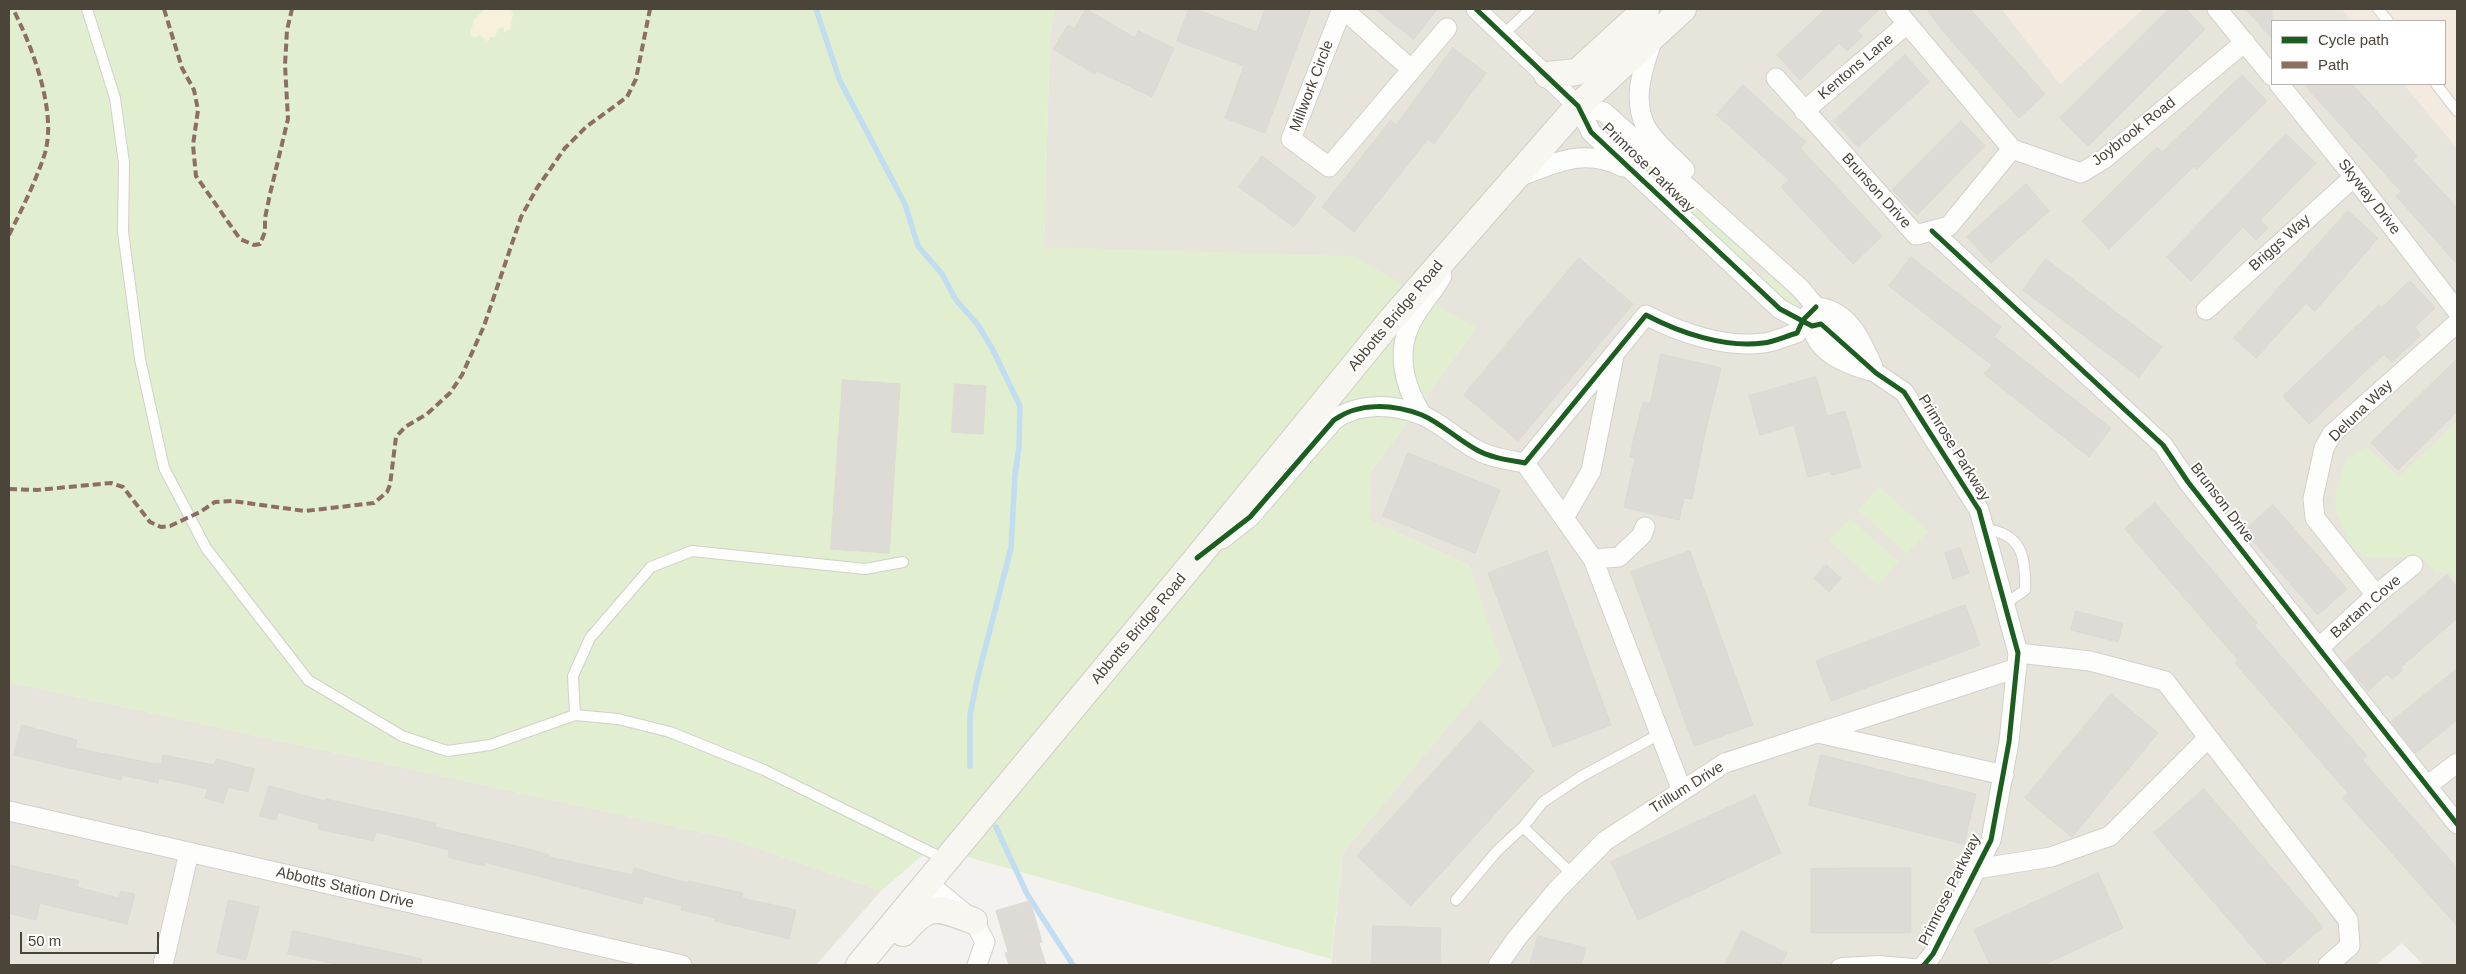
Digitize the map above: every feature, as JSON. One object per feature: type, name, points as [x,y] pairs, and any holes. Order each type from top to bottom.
[{"type":"main road","points":[[1547,75],[1577,72],[1646,9]]},
{"type":"main road","name":"Abbotts Bridge Road","points":[[859,965],[1198,558],[1392,319],[1578,106],[1683,9]]},
{"type":"main road","points":[[878,965],[905,931],[928,910],[939,908],[974,921]]},
{"type":"street","name":"Millwork Circle","points":[[1411,69],[1343,9],[1292,139],[1329,167],[1447,28]]},
{"type":"street","points":[[1476,9],[1578,106]]},
{"type":"street","points":[[1895,9],[2012,150],[1949,226],[1932,231]]},
{"type":"street","points":[[2217,9],[2271,75]]},
{"type":"street","name":"Kentons Lane","points":[[1804,111],[1907,24]]},
{"type":"street","points":[[1654,36],[1641,75],[1639,102],[1646,128],[1685,170],[1697,196]]},
{"type":"street","name":"Joybrook Road","points":[[2012,150],[2081,173],[2104,159],[2245,42]]},
{"type":"street","name":"Brunson Drive","points":[[1776,78],[1916,235],[1932,231],[2164,445],[2188,482],[2457,824]]},
{"type":"street","name":"Skyway Drive","points":[[2280,85],[2354,177],[2457,312]]},
{"type":"street","name":"Primrose Parkway","points":[[1578,106],[1591,132],[1780,309],[1810,318],[1829,308],[1858,332],[1876,373]]},
{"type":"street","name":"Primrose Parkway","points":[[1578,106],[1604,112],[1800,288],[1814,335],[1841,363],[1876,373],[1904,392],[1979,510],[2005,604],[2018,660],[2004,775],[1990,840],[1933,954],[1924,965]]},
{"type":"street","points":[[1514,178],[1569,159],[1589,156],[1613,162],[1635,173]]},
{"type":"street","name":"Briggs Way","points":[[2206,310],[2354,177]]},
{"type":"street","points":[[1422,415],[1412,399],[1404,370],[1402,354],[1406,334],[1415,316],[1450,262],[1460,241]]},
{"type":"street","points":[[1747,279],[1766,257]]},
{"type":"street","points":[[1525,462],[1646,315],[1666,326],[1726,343],[1764,343],[1797,333],[1810,318]]},
{"type":"street","name":"Deluna Way","points":[[2376,595],[2315,518],[2313,500],[2324,448],[2332,434],[2457,323]]},
{"type":"street","points":[[1564,518],[1591,471],[1614,354]]},
{"type":"street","points":[[1198,558],[1250,518],[1334,420],[1346,412],[1363,406],[1384,407],[1422,415],[1478,451],[1504,460],[1525,462],[1593,560],[1682,791]]},
{"type":"street","points":[[1593,560],[1619,557],[1642,536],[1645,527]]},
{"type":"street","name":"Bartam Cove","points":[[2319,648],[2376,595],[2413,565]]},
{"type":"street","points":[[2018,660],[2090,661],[2165,681],[2348,920],[2350,946],[2328,965]]},
{"type":"street","name":"Trillum Drive","points":[[1498,965],[1517,938],[1572,874],[1604,841],[1725,763],[1818,733],[2018,660]]},
{"type":"street","points":[[1818,733],[2004,775]]},
{"type":"street","points":[[1976,869],[2051,857],[2110,836],[2208,738]]},
{"type":"street","points":[[2427,786],[2457,763]]},
{"type":"street","name":"Abbotts Station Drive","points":[[9,811],[682,965]]},
{"type":"street","points":[[163,965],[189,852]]},
{"type":"street","points":[[946,861],[945,882],[951,896],[964,906],[985,942],[977,965]]},
{"type":"street","points":[[928,883],[974,921]]},
{"type":"lane","points":[[87,9],[115,98],[124,163],[123,232],[142,368],[164,468],[206,548],[308,680],[402,736],[447,751],[490,745],[575,715],[618,720],[670,732],[764,770],[946,861]]},
{"type":"lane","points":[[1503,34],[1528,9]]},
{"type":"lane","points":[[2378,9],[2387,20]]},
{"type":"lane","points":[[2437,85],[2457,111]]},
{"type":"lane","points":[[1984,529],[1998,531],[2007,535],[2018,546],[2026,566],[2025,590],[2005,604]]},
{"type":"lane","points":[[575,715],[573,676],[590,638],[651,567],[692,551],[865,569],[902,562]]},
{"type":"lane","points":[[1456,900],[1497,852],[1523,827],[1543,802],[1582,776],[1660,734]]},
{"type":"lane","points":[[1523,827],[1572,874]]},
{"type":"lane","points":[[1837,965],[1842,963],[1879,961],[1924,965]]},
{"type":"shaded area","points":[[1055,9],[2002,9],[2060,84],[2143,9],[2342,9],[2351,20],[2271,20],[2271,85],[2405,85],[2457,148],[2457,965],[2423,965],[2402,943],[2376,965],[1331,965],[1343,852],[1501,663],[1469,565],[1369,520],[1370,473],[1476,328],[1044,247],[1050,33]]},
{"type":"shaded area","points":[[2002,9],[2143,9],[2060,84]]},
{"type":"shaded area","points":[[2342,9],[2457,9],[2457,148],[2405,85],[2446,85],[2446,20],[2351,20]]},
{"type":"shaded area","points":[[9,682],[728,838],[881,891],[816,965],[9,965]]},
{"type":"green space","points":[[9,9],[1055,9],[1050,33],[1044,247],[1354,256],[1476,328],[1370,473],[1369,520],[1469,565],[1502,663],[1343,852],[1331,959],[932,847],[881,891],[728,838],[9,682]]},
{"type":"green space","points":[[1605,124],[1750,257],[1745,263],[1612,142],[1601,127]]},
{"type":"green space","points":[[1765,272],[1799,303],[1794,310],[1760,278]]},
{"type":"green space","points":[[2457,421],[2457,581],[2449,571],[2436,573],[2421,557],[2365,557],[2350,545],[2336,514],[2335,493],[2346,459],[2367,447],[2399,477]]},
{"type":"green space","points":[[1879,486],[1928,531],[1907,554],[1858,510]]},
{"type":"green space","points":[[1850,518],[1899,562],[1878,585],[1829,541]]},
{"type":"sand","points":[[485,9],[510,9],[513,14],[510,30],[504,32],[503,27],[499,28],[495,37],[490,37],[486,41],[480,35],[474,38],[470,34],[474,20]]},
{"type":"building","points":[[1086,9],[1135,38],[1138,31],[1174,48],[1152,97],[1097,71],[1095,74],[1053,49],[1068,25],[1074,29]]},
{"type":"building","points":[[1189,9],[1195,9],[1257,32],[1265,9],[1311,9],[1265,133],[1225,118],[1244,66],[1177,41]]},
{"type":"building","points":[[1375,9],[1437,9],[1414,39]]},
{"type":"building","points":[[1826,9],[1880,9],[1857,31],[1863,36],[1847,51],[1839,43],[1800,80],[1777,55]]},
{"type":"building","points":[[1927,9],[1970,9],[2045,94],[2019,118],[1943,31]]},
{"type":"building","points":[[2169,9],[2186,9],[2205,29],[2088,146],[2060,118]]},
{"type":"building","points":[[2246,9],[2272,9],[2271,37]]},
{"type":"building","points":[[1453,48],[1486,73],[1434,144],[1428,139],[1354,232],[1322,207],[1391,120],[1396,125]]},
{"type":"building","points":[[1905,55],[1929,82],[1858,147],[1834,121]]},
{"type":"building","points":[[2242,75],[2267,101],[2197,169],[2194,166],[2109,249],[2082,221],[2157,147],[2162,152]]},
{"type":"building","points":[[1743,85],[1806,142],[1800,148],[1882,236],[1853,264],[1781,187],[1789,180],[1717,115]]},
{"type":"building","points":[[2305,85],[2353,85],[2417,156],[2413,160],[2457,208],[2457,264],[2396,196],[2401,192]]},
{"type":"building","points":[[1961,121],[1985,146],[1917,215],[1892,190]]},
{"type":"building","points":[[2286,134],[2316,163],[2260,220],[2268,228],[2256,240],[2243,227],[2191,281],[2167,257]]},
{"type":"building","points":[[1262,156],[1316,197],[1294,227],[1239,187]]},
{"type":"building","points":[[2026,184],[2049,211],[1991,263],[1967,237]]},
{"type":"building","points":[[2348,211],[2378,238],[2315,311],[2306,303],[2256,358],[2234,338]]},
{"type":"building","points":[[1911,257],[2001,327],[1994,337],[2111,428],[2089,457],[1984,374],[1992,365],[1889,286]]},
{"type":"building","points":[[1579,258],[1633,304],[1518,441],[1464,395]]},
{"type":"building","points":[[2046,259],[2162,347],[2139,377],[2023,290]]},
{"type":"building","points":[[2410,281],[2435,308],[2415,327],[2421,335],[2392,362],[2384,354],[2309,424],[2283,396],[2379,305],[2381,308]]},
{"type":"building","points":[[1661,354],[1721,368],[1704,437],[1692,499],[1684,498],[1679,520],[1624,507],[1635,458],[1630,457],[1634,437],[1643,402],[1650,404]]},
{"type":"building","points":[[2457,359],[2457,412],[2398,470],[2371,443]]},
{"type":"building","points":[[1816,377],[1827,416],[1845,411],[1861,467],[1832,475],[1830,471],[1808,477],[1794,425],[1760,435],[1749,396]]},
{"type":"building","points":[[843,380],[900,384],[889,553],[831,549]]},
{"type":"building","points":[[955,384],[986,386],[983,434],[952,432]]},
{"type":"building","points":[[1408,453],[1500,490],[1475,553],[1383,516]]},
{"type":"building","points":[[2155,503],[2257,623],[2254,625],[2367,756],[2362,760],[2457,868],[2457,926],[2343,798],[2348,793],[2235,663],[2238,660],[2125,529]]},
{"type":"building","points":[[2273,505],[2347,589],[2318,615],[2244,531]]},
{"type":"building","points":[[1960,548],[1969,573],[1953,579],[1945,553]]},
{"type":"building","points":[[1547,551],[1611,725],[1553,747],[1488,573]]},
{"type":"building","points":[[1690,551],[1753,725],[1694,746],[1631,572]]},
{"type":"building","points":[[1826,565],[1841,578],[1829,592],[1814,578]]},
{"type":"building","points":[[2447,575],[2457,587],[2457,618],[2401,667],[2403,670],[2392,679],[2387,674],[2368,691],[2345,663]]},
{"type":"building","points":[[1965,605],[1980,645],[1831,701],[1816,661]]},
{"type":"building","points":[[2076,611],[2123,623],[2118,642],[2071,630]]},
{"type":"building","points":[[2457,669],[2457,720],[2416,753],[2391,722]]},
{"type":"building","points":[[2111,694],[2158,733],[2072,837],[2025,798]]},
{"type":"building","points":[[1480,721],[1534,771],[1411,906],[1357,856]]},
{"type":"building","points":[[22,725],[77,740],[75,748],[151,763],[161,764],[163,755],[214,765],[216,759],[254,769],[248,792],[228,787],[223,803],[205,798],[208,789],[159,778],[158,783],[122,775],[121,780],[14,755]]},
{"type":"building","points":[[1821,755],[1976,794],[1964,844],[1809,805]]},
{"type":"building","points":[[269,786],[325,801],[325,799],[436,823],[435,827],[524,848],[549,855],[549,857],[632,875],[634,868],[687,883],[688,881],[743,893],[742,898],[796,910],[789,939],[715,921],[716,918],[681,910],[682,906],[644,896],[642,904],[485,862],[485,866],[448,857],[449,850],[376,832],[374,841],[318,829],[319,824],[278,812],[276,820],[260,816]]},
{"type":"building","points":[[2204,789],[2323,927],[2279,965],[2268,965],[2154,833]]},
{"type":"building","points":[[1755,795],[1781,853],[1638,920],[1611,862]]},
{"type":"building","points":[[9,865],[79,881],[77,887],[119,898],[121,891],[135,894],[127,924],[40,903],[36,920],[9,913]]},
{"type":"building","points":[[1911,868],[1911,933],[1811,933],[1811,869]]},
{"type":"building","points":[[2098,873],[2123,928],[2043,965],[1990,965],[1974,930]]},
{"type":"building","points":[[229,900],[259,907],[246,960],[217,953]]},
{"type":"building","points":[[1030,901],[1042,942],[1039,943],[1046,965],[1009,965],[1005,953],[1008,952],[996,911]]},
{"type":"building","points":[[1373,926],[1441,928],[1440,965],[1372,965]]},
{"type":"building","points":[[293,931],[422,959],[421,965],[341,965],[288,954]]},
{"type":"building","points":[[1742,931],[1787,953],[1781,965],[1725,965]]},
{"type":"building","points":[[1538,936],[1586,948],[1581,965],[1530,965]]},
{"type":"waterway","points":[[816,9],[840,81],[905,204],[918,246],[942,274],[956,300],[978,325],[993,350],[1020,406],[1019,447],[1015,475],[1011,548],[977,680],[970,715],[970,766]]},
{"type":"waterway","points":[[996,827],[1027,894],[1073,965]]},
{"type":"marked path","points":[[9,235],[37,174],[45,153],[48,136],[48,118],[41,79],[28,41],[13,9]]},
{"type":"marked path","points":[[164,9],[182,68],[194,90],[198,110],[193,145],[196,176],[240,239],[254,245],[260,244],[265,232],[265,218],[288,119],[285,65],[287,30],[292,9]]},
{"type":"marked path","points":[[9,489],[37,490],[111,483],[123,487],[150,522],[161,527],[170,526],[200,512],[215,502],[232,501],[305,511],[374,503],[387,492],[390,485],[396,437],[405,427],[427,414],[450,393],[462,375],[484,326],[521,217],[537,188],[565,148],[586,127],[627,97],[636,79],[650,9]]},
{"type":"cycle path","points":[[1476,9],[1578,106],[1591,132],[1780,309],[1812,326],[1821,324],[1876,373],[1904,392],[1979,510],[2018,653],[2009,742],[1991,840],[1933,954],[1924,965]]},
{"type":"cycle path","points":[[1932,231],[2163,445],[2188,482],[2457,824]]},
{"type":"cycle path","points":[[1197,558],[1250,517],[1334,420],[1344,414],[1354,410],[1376,407],[1411,411],[1429,418],[1482,453],[1525,463],[1646,315],[1673,328],[1703,338],[1748,344],[1776,340],[1797,333],[1803,320],[1816,307]]}]
